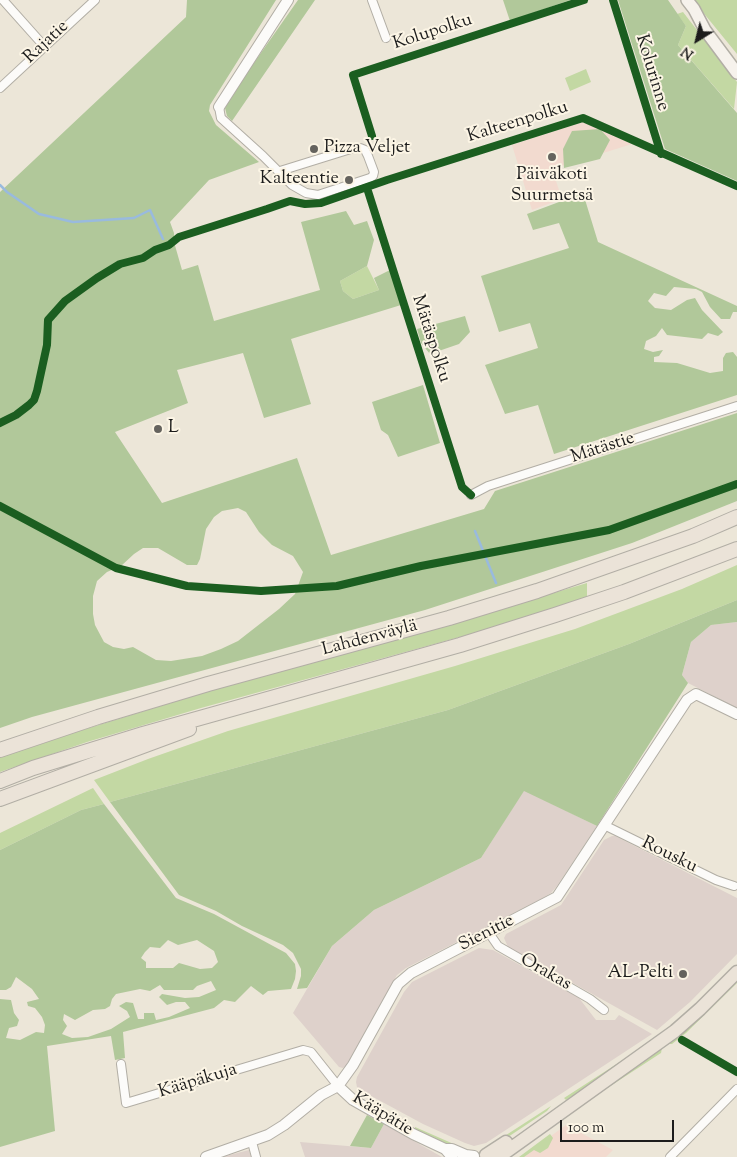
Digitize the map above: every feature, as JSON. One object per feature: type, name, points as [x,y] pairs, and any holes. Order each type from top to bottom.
[{"type":"highway","name":"Lahdenväylä","points":[[0,750],[98,717],[216,682],[449,618],[537,591],[693,536],[737,517]]},
{"type":"highway","name":"Lahdenväylä","points":[[0,781],[33,768],[143,734],[460,645],[624,592],[737,549]]},
{"type":"highway","points":[[0,800],[37,784],[214,720],[259,701]]},
{"type":"highway","points":[[0,741],[27,732],[98,717]]},
{"type":"main road","points":[[680,0],[737,73]]},
{"type":"main road","points":[[687,0],[705,30]]},
{"type":"main road","points":[[484,1156],[574,1097],[589,1091],[680,1027],[737,972]]},
{"type":"street","points":[[3,0],[44,46]]},
{"type":"street","name":"Rajatie","points":[[0,88],[95,0]]},
{"type":"street","points":[[280,171],[354,148],[366,150],[374,172],[370,178],[318,195],[306,194],[298,189],[220,118],[219,108],[288,0]]},
{"type":"street","points":[[372,0],[386,38]]},
{"type":"street","name":"Mätästie","points":[[471,495],[488,486],[737,406]]},
{"type":"street","name":"Sienitie","points":[[206,1157],[268,1135],[284,1125],[321,1095],[338,1086],[353,1065],[398,984],[411,973],[557,897],[687,700],[696,694],[737,714]]},
{"type":"street","name":"Rousku","points":[[604,825],[716,880],[734,886]]},
{"type":"street","name":"Orakas","points":[[489,933],[498,946],[590,998],[604,1010]]},
{"type":"street","name":"Kääpäkuja","points":[[121,1064],[126,1103],[299,1050],[306,1050]]},
{"type":"street","name":"Kääpätie","points":[[306,1050],[353,1100],[448,1153],[452,1149],[484,1156]]},
{"type":"street","points":[[670,1157],[737,1089]]},
{"type":"street","points":[[252,1142],[256,1157]]},
{"type":"shaded area","name":"Päiväkoti Suurmetsä","points":[[583,122],[632,144],[552,169],[562,199],[532,210],[512,145]]},
{"type":"shaded area","points":[[737,622],[737,708],[688,683],[682,675],[691,642],[711,625]]},
{"type":"shaded area","points":[[524,790],[597,826],[551,893],[406,968],[397,975],[346,1066],[343,1068],[339,1067],[293,1013],[332,946],[374,910],[481,858]]},
{"type":"shaded area","points":[[612,836],[737,898],[737,954],[690,1002],[657,1030],[508,947],[504,938],[506,934],[561,905],[604,840]]},
{"type":"shaded area","points":[[479,948],[493,950],[579,998],[596,1020],[615,1020],[619,1015],[652,1034],[486,1143],[474,1146],[423,1124],[362,1091],[357,1087],[356,1082],[404,992],[412,982]]},
{"type":"shaded area","points":[[384,1124],[442,1157],[305,1157],[300,1142],[371,1148]]},
{"type":"shaded area","points":[[566,1125],[613,1150],[606,1157],[522,1157]]},
{"type":"shaded area","points":[[249,1150],[251,1157],[222,1157]]},
{"type":"green space","points":[[187,0],[276,0],[210,105],[209,111],[216,125],[259,162],[209,180],[170,222],[182,270],[198,265],[214,321],[320,290],[301,222],[346,211],[354,225],[367,221],[374,240],[367,266],[340,281],[343,291],[353,299],[379,290],[374,278],[390,270],[401,305],[291,339],[311,404],[264,418],[243,353],[177,370],[188,403],[115,432],[162,503],[297,458],[331,555],[484,509],[495,491],[737,413],[737,501],[632,543],[425,610],[32,717],[0,728],[0,192],[186,17]],"holes":[[[238,508],[246,512],[259,532],[272,545],[293,556],[303,572],[295,594],[279,609],[238,641],[202,656],[171,661],[156,660],[133,647],[124,649],[113,647],[104,642],[95,625],[93,614],[93,596],[97,581],[107,572],[121,566],[143,548],[158,548],[187,565],[197,565],[206,529],[214,517],[222,511]]]},
{"type":"green space","points":[[298,0],[315,0],[232,121],[227,116],[225,108],[230,97]]},
{"type":"green space","points":[[503,0],[570,0],[510,21]]},
{"type":"green space","points":[[618,0],[668,0],[686,26],[678,45],[737,113],[737,181],[665,149]]},
{"type":"green space","points":[[694,0],[737,0],[737,54],[697,5]]},
{"type":"green space","points":[[683,12],[737,82],[734,109],[678,45],[686,26],[677,14]]},
{"type":"green space","points":[[586,69],[591,82],[570,91],[565,78]]},
{"type":"green space","points":[[600,129],[610,140],[600,159],[564,168],[563,149],[572,131]]},
{"type":"green space","points":[[583,193],[598,242],[737,306],[737,312],[733,312],[730,319],[721,319],[710,307],[702,292],[696,289],[674,287],[666,296],[654,293],[648,301],[655,308],[671,310],[687,300],[695,298],[702,310],[723,332],[718,336],[708,333],[702,339],[667,335],[662,328],[656,336],[646,341],[644,349],[653,352],[663,350],[659,356],[654,357],[654,362],[677,363],[710,373],[723,371],[723,358],[726,353],[733,352],[737,357],[737,395],[554,454],[538,405],[505,414],[485,365],[538,348],[530,323],[499,332],[481,276],[569,248],[559,223],[533,230],[527,214]]},
{"type":"green space","points":[[367,266],[379,290],[353,299],[343,291],[340,281]]},
{"type":"green space","points":[[465,316],[470,332],[459,344],[430,354],[421,343],[417,329]]},
{"type":"green space","points":[[423,385],[440,443],[398,457],[388,435],[381,430],[372,402]]},
{"type":"green space","points":[[737,565],[737,600],[629,644],[448,710],[110,802],[94,780],[228,731],[455,666],[575,629],[682,589]]},
{"type":"green space","points":[[587,583],[587,598],[511,623],[201,708],[87,742],[0,772],[0,757],[66,735],[226,686],[417,634]]},
{"type":"green space","points":[[737,600],[737,622],[711,625],[691,642],[682,675],[688,683],[597,826],[524,791],[481,858],[374,910],[332,946],[307,988],[297,989],[301,969],[293,953],[283,945],[242,926],[216,911],[179,895],[110,802],[448,710],[629,644]]},
{"type":"green space","points":[[93,788],[104,804],[81,810],[0,850],[0,833]]},
{"type":"green space","points":[[104,804],[176,898],[214,914],[286,953],[295,964],[295,979],[291,989],[268,991],[263,995],[251,986],[235,1002],[224,1000],[214,1008],[123,1032],[125,1058],[115,1060],[111,1036],[47,1046],[55,1131],[0,1147],[0,999],[11,1000],[14,1013],[19,1020],[17,1026],[9,1028],[6,1038],[20,1040],[36,1032],[44,1033],[45,1025],[35,1008],[28,1006],[27,1002],[39,999],[32,989],[16,977],[11,987],[6,990],[0,990],[0,850],[81,810]],"holes":[[[168,940],[178,945],[197,940],[214,951],[218,962],[212,968],[200,969],[179,963],[173,968],[146,968],[146,962],[141,958],[145,952],[150,947],[160,948]],[[211,981],[216,990],[199,997],[185,998],[162,994],[159,997],[167,1005],[185,1002],[190,1008],[169,1017],[156,1020],[154,1013],[144,1013],[144,1019],[138,1019],[133,1003],[126,1002],[119,1006],[127,1011],[130,1017],[111,1029],[88,1037],[72,1038],[62,1034],[67,1026],[63,1020],[64,1014],[75,1020],[93,1010],[105,1009],[110,1006],[116,994],[140,989],[150,991],[160,985],[164,990],[193,990],[197,986]]]},
{"type":"green space","points":[[737,979],[737,983],[686,1033],[672,1044],[668,1044],[689,1027]]},
{"type":"green space","points":[[662,1048],[661,1053],[569,1113],[570,1110]]},
{"type":"green space","points":[[629,1056],[583,1090],[566,1100],[564,1098]]},
{"type":"green space","points":[[551,1106],[547,1111],[499,1143],[500,1139]]},
{"type":"green space","points":[[367,1115],[384,1124],[371,1148],[350,1146]]},
{"type":"green space","points":[[415,1127],[456,1145],[458,1149],[415,1129]]},
{"type":"green space","points":[[550,1134],[553,1138],[548,1148],[540,1153],[534,1150],[524,1157],[519,1157]]},
{"type":"waterway","points":[[0,185],[39,214],[73,222],[134,218],[150,210],[163,239]]},
{"type":"waterway","points":[[475,531],[496,583]]},
{"type":"cycle path","name":"Kolupolku","points":[[372,136],[353,75],[584,0]]},
{"type":"cycle path","name":"Kolurinne","points":[[613,0],[661,154]]},
{"type":"cycle path","name":"Kalteenpolku","points":[[0,423],[16,415],[34,400],[47,345],[48,320],[65,301],[120,264],[143,258],[155,250],[169,245],[179,237],[290,201],[305,204],[321,203],[387,180],[583,118],[737,186]]},
{"type":"cycle path","name":"Mätäspolku","points":[[367,188],[462,487],[471,495]]},
{"type":"cycle path","points":[[0,506],[116,568],[187,586],[261,591],[337,586],[421,566],[609,530],[737,484]]},
{"type":"cycle path","points":[[682,1040],[737,1072]]},
{"type":"place","name":"Pizza Veljet","points":[[314,149]]},
{"type":"place","name":"Päiväkoti Suurmetsä","points":[[552,157]]},
{"type":"place","name":"Kalteentie","points":[[349,180]]},
{"type":"place","name":"L","points":[[158,429]]},
{"type":"place","name":"AL-Pelti","points":[[683,974]]}]
